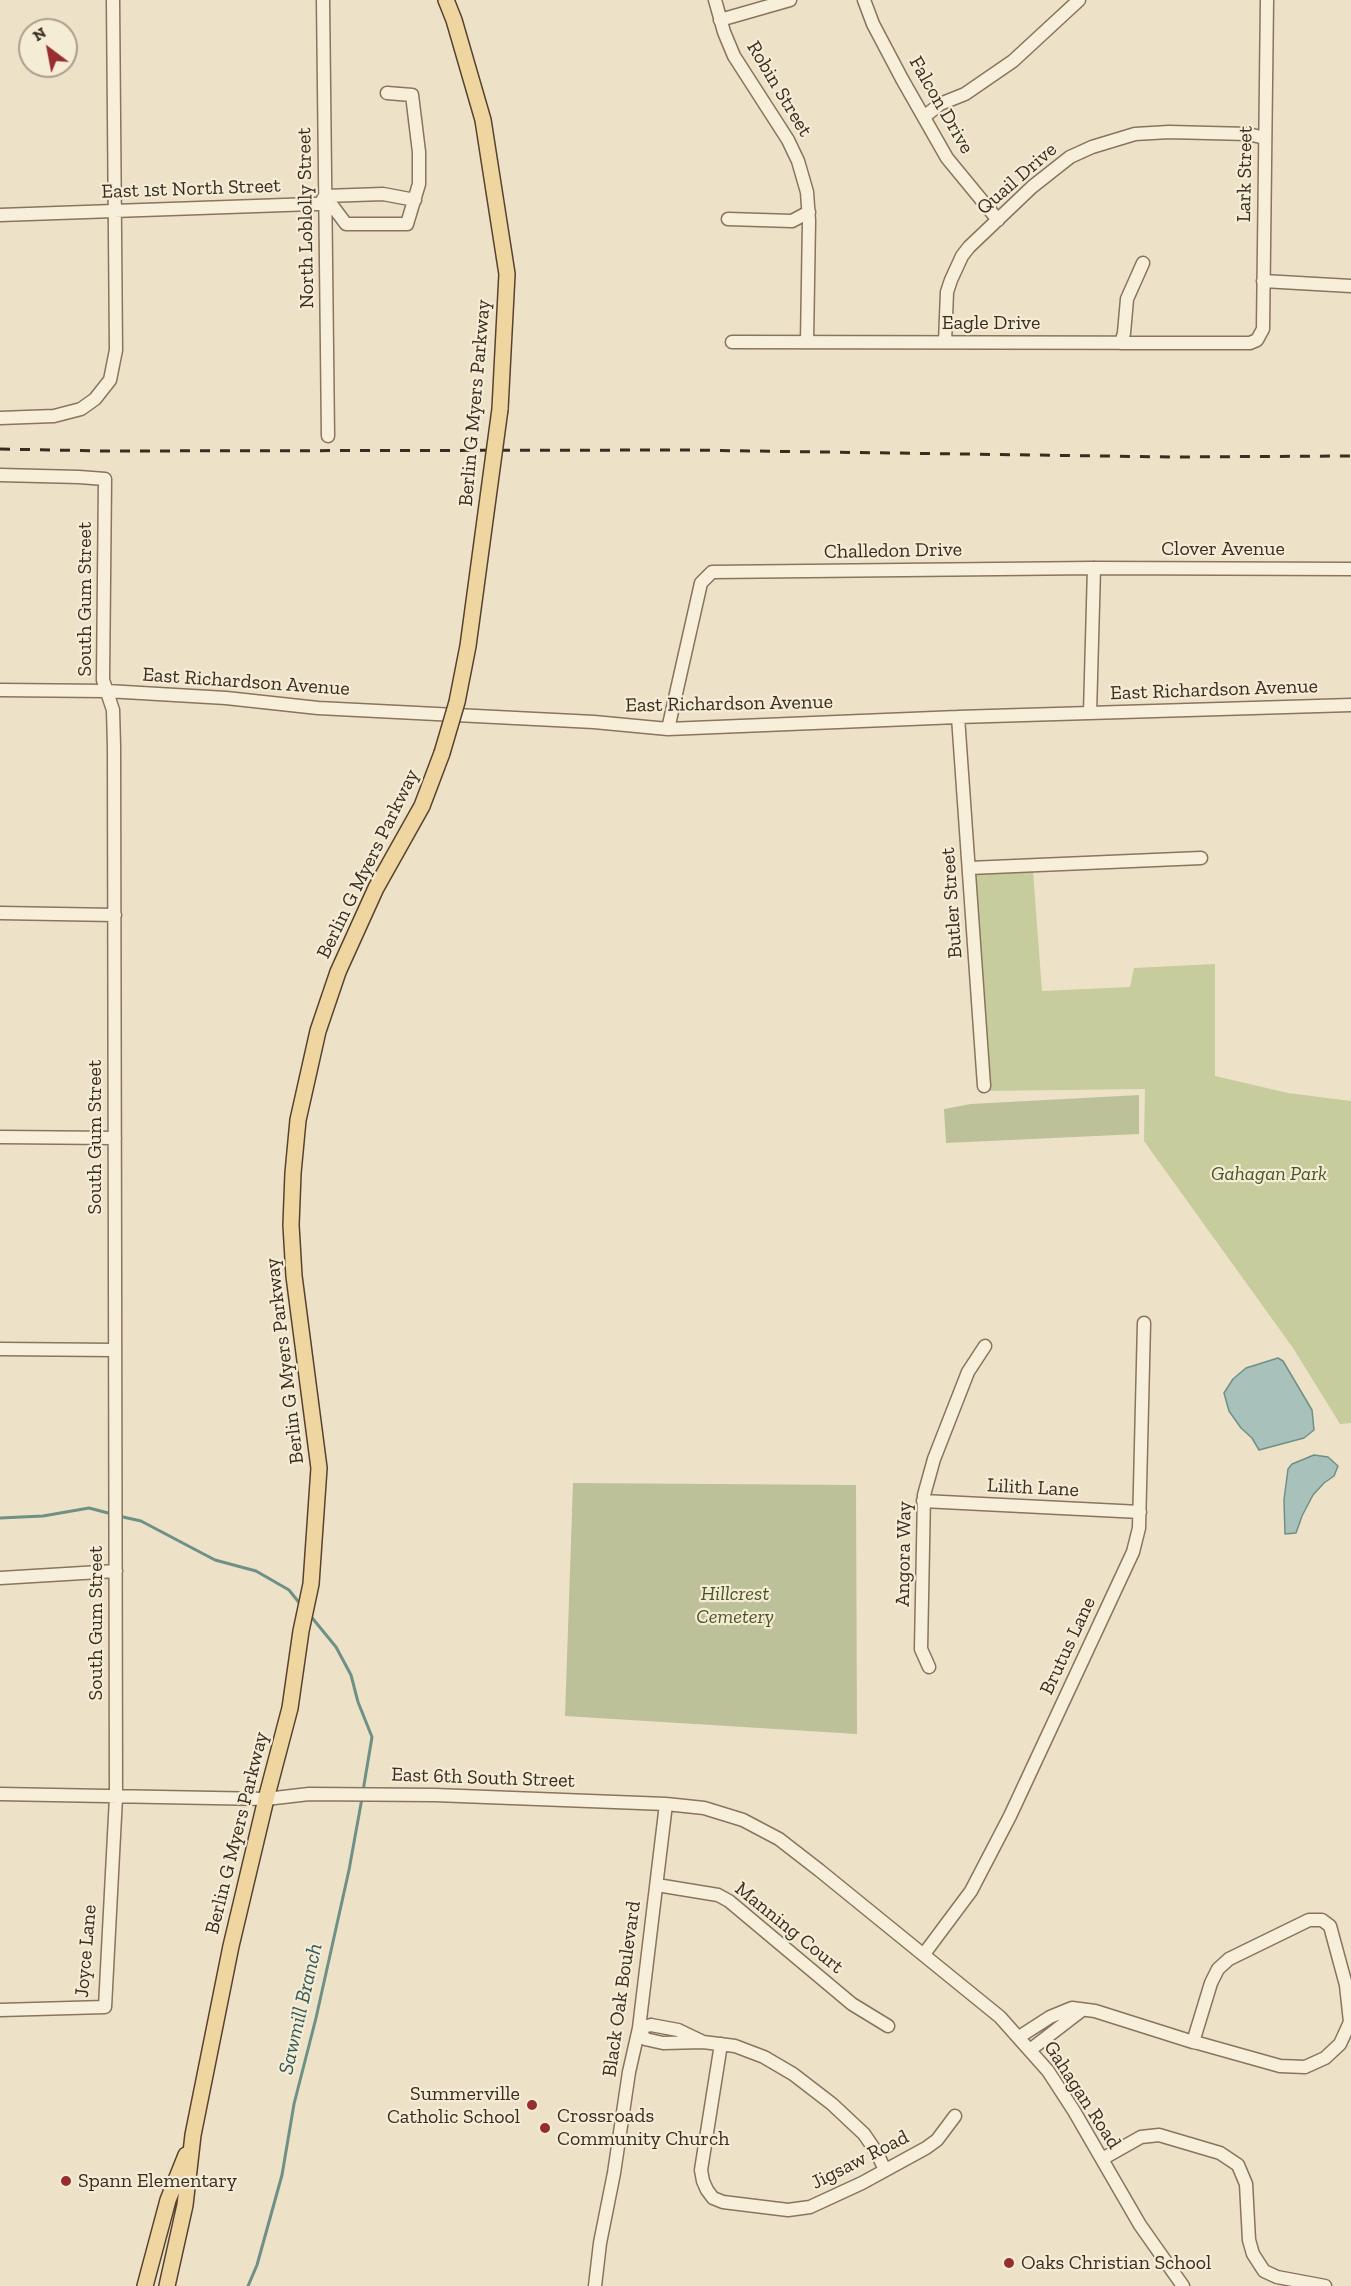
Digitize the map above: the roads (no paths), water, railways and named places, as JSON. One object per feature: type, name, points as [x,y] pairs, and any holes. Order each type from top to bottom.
[{"type":"main road","name":"Berlin G Myers Parkway","points":[[167,2286],[185,2205],[193,2136],[231,1946],[290,1708],[301,1631],[311,1584],[320,1468],[294,1276],[291,1226],[298,1120],[318,1031],[338,972],[376,888],[422,806],[442,753],[457,702],[468,646],[500,409],[507,273],[483,120],[446,0]]},
{"type":"main road","name":"Berlin G Myers Parkway","points":[[145,2286],[168,2200],[193,2136]]},
{"type":"street","points":[[0,418],[54,416],[81,409],[95,399],[110,380],[116,350],[113,0]]},
{"type":"street","name":"North Loblolly Street","points":[[323,0],[328,436]]},
{"type":"street","name":"Robin Street","points":[[715,0],[734,56],[794,150],[807,192],[809,212],[807,342]]},
{"type":"street","points":[[720,20],[790,0]]},
{"type":"street","name":"Falcon Drive","points":[[864,0],[873,24],[947,158],[998,220]]},
{"type":"street","points":[[924,117],[940,104],[965,94],[1013,61],[1079,0]]},
{"type":"street","name":"Lark Street","points":[[1250,343],[1257,340],[1263,329],[1267,0]]},
{"type":"street","points":[[325,196],[346,224],[407,224],[419,184],[419,152],[412,95],[387,93]]},
{"type":"street","name":"Quail Drive","points":[[945,342],[945,302],[955,269],[969,247],[1051,171],[1070,157],[1124,136],[1169,132],[1248,134],[1265,138]]},
{"type":"street","name":"East 1st North Street","points":[[0,215],[320,204],[325,196],[383,194],[415,200]]},
{"type":"street","points":[[728,219],[792,220],[809,212]]},
{"type":"street","points":[[1121,343],[1124,333],[1126,299],[1143,263]]},
{"type":"street","points":[[1263,281],[1351,286]]},
{"type":"street","name":"Eagle Drive","points":[[732,342],[1250,343]]},
{"type":"street","name":"South Gum Street","points":[[0,476],[105,479],[103,680],[112,710],[114,746],[116,1797]]},
{"type":"street","points":[[1090,713],[1094,568]]},
{"type":"street","name":"Clover Avenue","points":[[1094,568],[1351,569]]},
{"type":"street","name":"Challedon Drive","points":[[668,729],[701,583],[712,572],[1094,568]]},
{"type":"street","name":"East Richardson Avenue","points":[[0,690],[107,691],[241,699],[318,708],[594,722],[668,729],[958,717],[1351,705]]},
{"type":"street","name":"Butler Street","points":[[958,717],[984,1086]]},
{"type":"street","points":[[969,868],[1201,858]]},
{"type":"street","points":[[0,914],[115,915]]},
{"type":"street","points":[[0,1137],[115,1138]]},
{"type":"street","name":"Brutus Lane","points":[[922,1952],[971,1892],[1010,1816],[1133,1552],[1140,1512],[1144,1323]]},
{"type":"street","name":"Angora Way","points":[[929,1667],[921,1649],[923,1501],[934,1459],[968,1372],[986,1346]]},
{"type":"street","points":[[0,1349],[115,1350]]},
{"type":"street","name":"Lilith Lane","points":[[923,1501],[1140,1512]]},
{"type":"street","points":[[0,1578],[116,1571]]},
{"type":"street","name":"East 6th South Street","points":[[0,1794],[266,1799],[309,1794],[384,1794],[666,1804],[714,1811],[743,1820],[779,1839],[922,1952]]},
{"type":"street","name":"Joyce Lane","points":[[0,2010],[105,2007],[116,1797]]},
{"type":"street","name":"Black Oak Boulevard","points":[[595,2286],[629,2073],[639,2028],[666,1804]]},
{"type":"street","name":"Manning Court","points":[[657,1885],[718,1895],[723,1898],[852,2004],[888,2026]]},
{"type":"street","points":[[1019,2037],[1050,2017],[1072,2008],[1095,2011],[1193,2042],[1280,2066],[1305,2067],[1325,2058],[1340,2044],[1350,2022],[1346,1985],[1330,1926],[1322,1920],[1309,1920],[1229,1959],[1218,1969],[1211,1983],[1193,2042]]},
{"type":"street","name":"Gahagan Road","points":[[922,1952],[1000,2017],[1055,2081],[1140,2225],[1183,2286]]},
{"type":"street","points":[[1030,2050],[1082,2010]]},
{"type":"street","points":[[639,2028],[645,2039],[663,2043],[702,2042],[735,2046],[764,2057],[793,2074],[832,2104],[864,2134],[885,2170]]},
{"type":"street","name":"Jigsaw Road","points":[[721,2044],[701,2170],[703,2181],[713,2198],[723,2202],[756,2207],[799,2209],[829,2200],[937,2140],[955,2116]]},
{"type":"street","points":[[1102,2159],[1141,2137],[1159,2135],[1220,2153],[1238,2165],[1246,2184],[1249,2240],[1253,2254],[1264,2271],[1277,2277],[1325,2286]]},
{"type":"water","points":[[1278,1358],[1283,1361],[1312,1410],[1314,1430],[1304,1438],[1259,1450],[1229,1411],[1224,1393],[1233,1379],[1246,1368]]},
{"type":"water","points":[[1314,1455],[1328,1457],[1338,1466],[1334,1476],[1313,1495],[1296,1533],[1285,1534],[1284,1500],[1288,1469],[1292,1464]]},
{"type":"waterway","points":[[0,1518],[43,1516],[89,1508],[108,1513]]},
{"type":"waterway","points":[[123,1517],[141,1521],[215,1560],[256,1571],[289,1590],[301,1605]]},
{"type":"waterway","points":[[309,1614],[336,1647],[351,1675],[358,1702],[372,1737],[363,1791]]},
{"type":"waterway","name":"Sawmill Branch","points":[[248,2286],[257,2265],[282,2175],[294,2104],[349,1870],[362,1798]]},
{"type":"railway","points":[[0,449],[106,451],[684,450],[1172,457],[1351,456]]},
{"type":"place","name":"Summerville Catholic School","points":[[532,2105]]},
{"type":"place","name":"Crossroads Community Church","points":[[545,2128]]},
{"type":"place","name":"Spann Elementary","points":[[66,2181]]},
{"type":"place","name":"Oaks Christian School","points":[[1009,2263]]},
{"type":"park label","name":"Gahagan Park","points":[[1269,1174]]},
{"type":"park label","name":"Hillcrest Cemetery","points":[[735,1606]]}]
